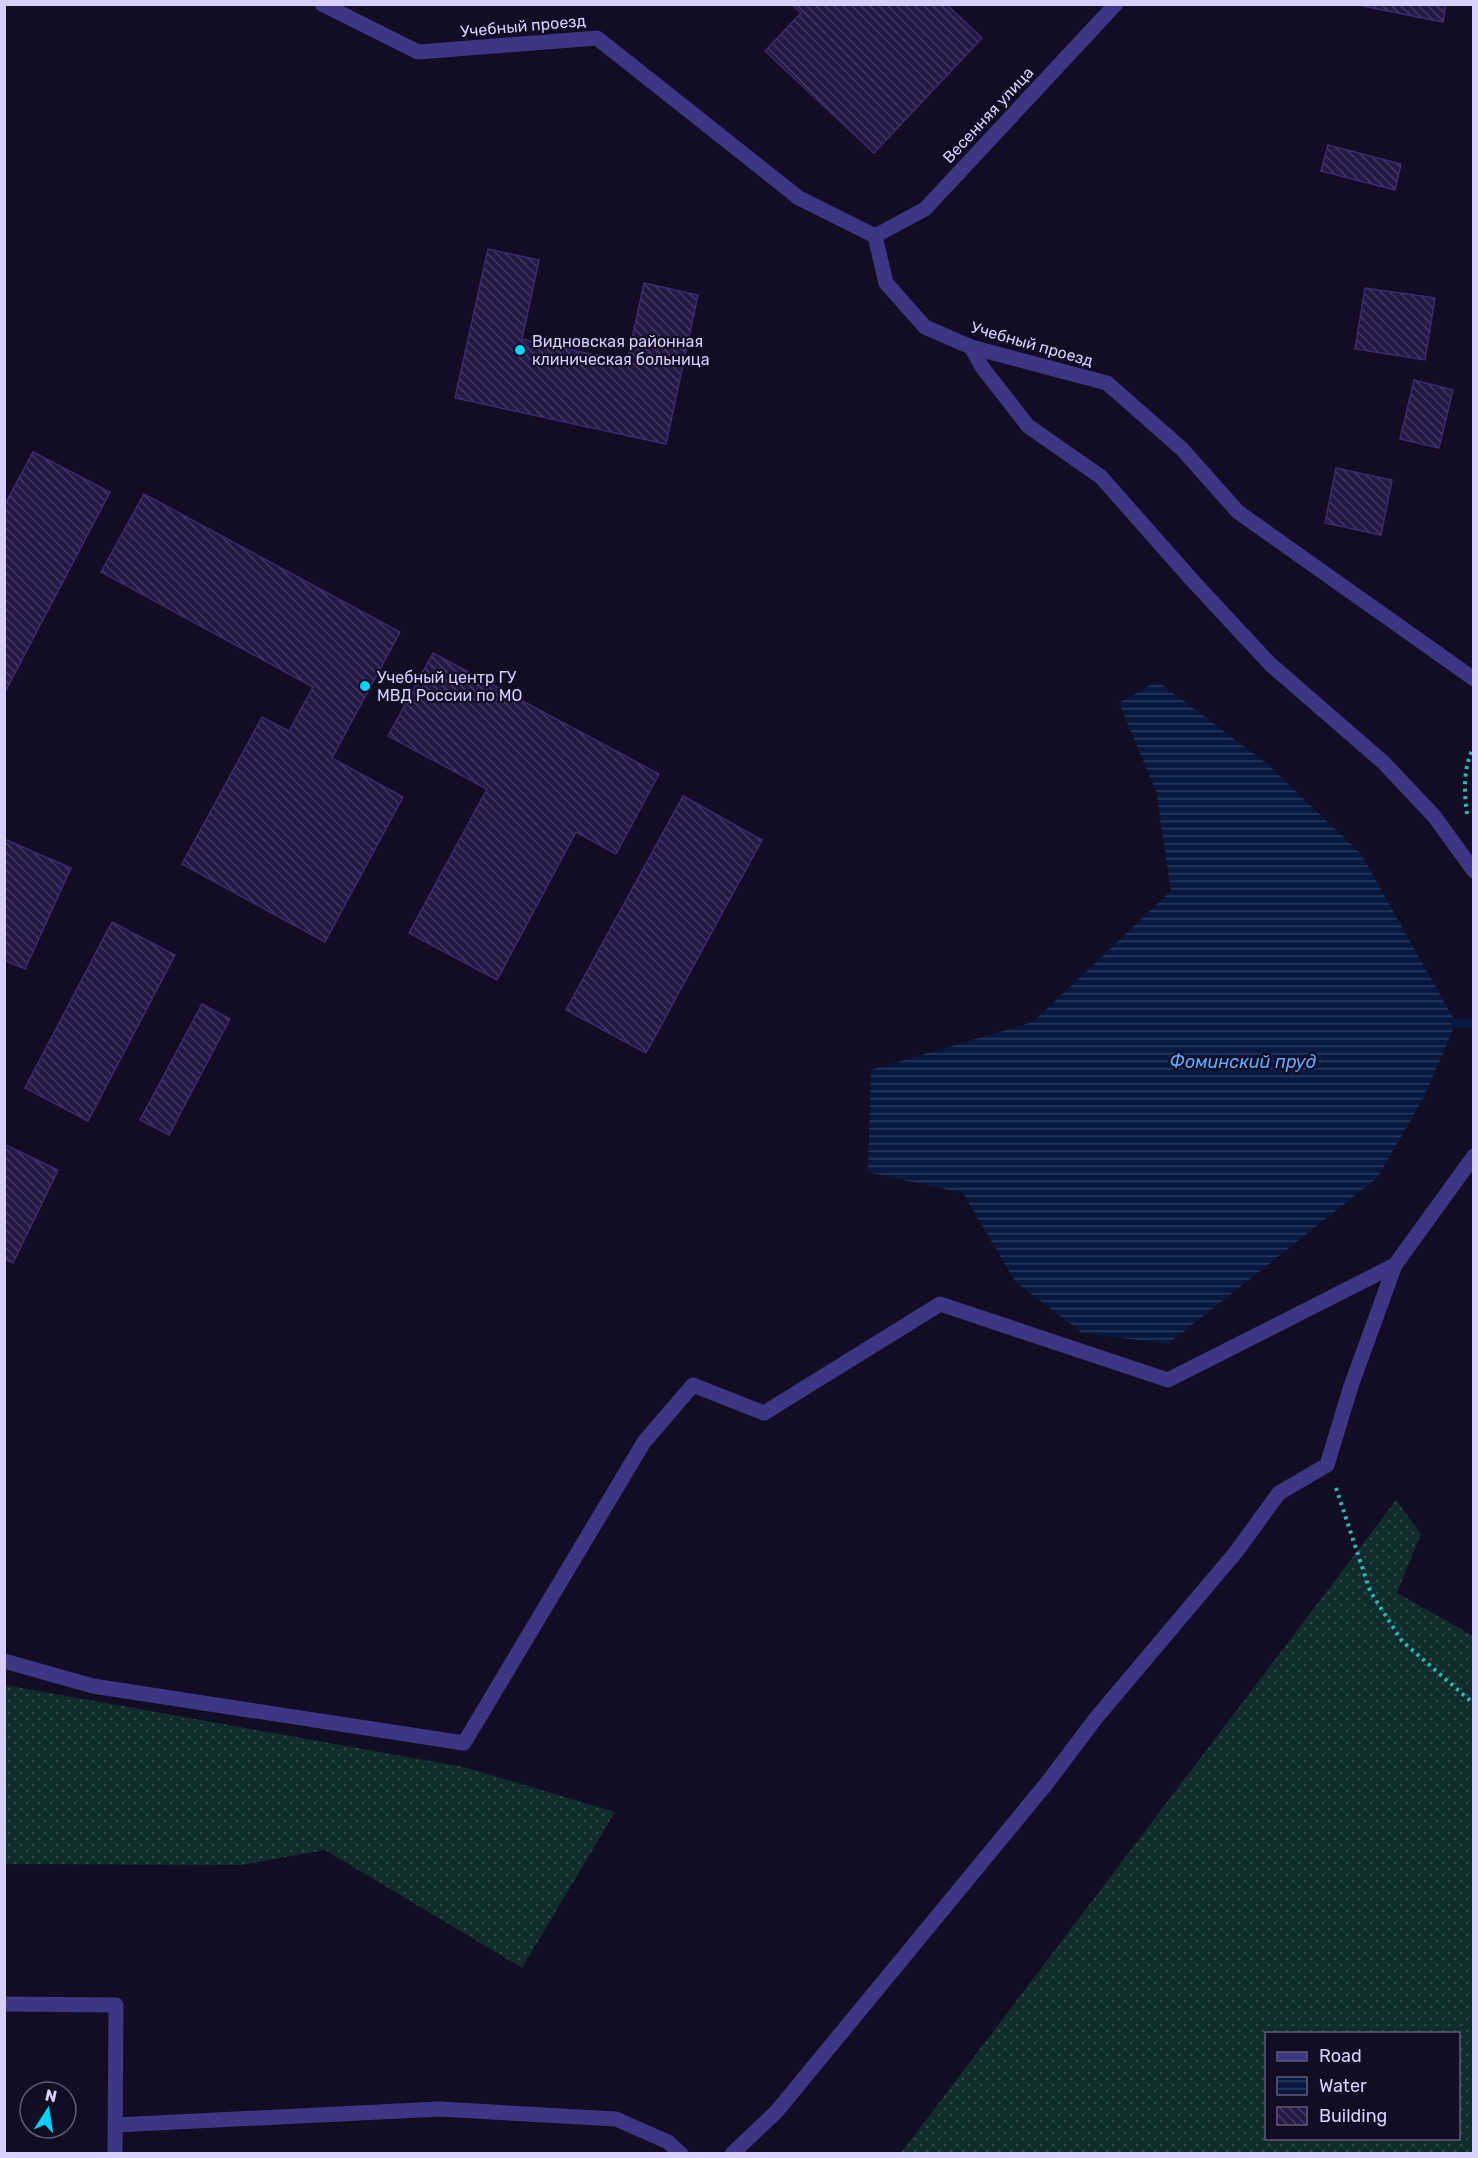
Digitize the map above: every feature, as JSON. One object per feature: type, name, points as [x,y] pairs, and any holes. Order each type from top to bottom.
[{"type":"street","name":"Учебный проезд","points":[[322,4],[418,52],[597,38],[799,198],[875,237],[886,283],[925,327],[971,347],[1107,383],[1182,449],[1238,512],[1473,680]]},
{"type":"street","name":"Весенняя улица","points":[[875,237],[925,209],[1116,4]]},
{"type":"street","points":[[971,347],[982,367],[1028,426],[1101,477],[1270,664],[1384,763],[1434,816],[1473,872]]},
{"type":"street","points":[[732,2154],[785,2102],[1047,1783],[1096,1718],[1236,1552],[1280,1493],[1327,1465],[1351,1386],[1395,1265],[1473,1156]]},
{"type":"street","points":[[4,1660],[93,1686],[464,1743],[644,1442],[693,1385],[764,1413],[940,1304],[1168,1380],[1395,1265]]},
{"type":"street","points":[[4,2004],[116,2005],[115,2154]]},
{"type":"street","points":[[116,2125],[451,2110],[616,2119],[668,2142],[681,2154]]},
{"type":"path","points":[[1467,816],[1464,792],[1473,747]]},
{"type":"path","points":[[1327,1465],[1370,1591],[1402,1641],[1473,1704]]},
{"type":"green space","points":[[1396,1500],[1421,1534],[1397,1593],[1473,1636],[1473,2153],[901,2153]]},
{"type":"green space","points":[[5,1685],[464,1767],[615,1812],[522,1968],[325,1850],[242,1865],[5,1864]]},
{"type":"water","name":"Фоминский пруд","points":[[1157,681],[1266,763],[1361,854],[1456,1023],[1423,1099],[1377,1178],[1168,1344],[1082,1333],[1015,1281],[963,1193],[868,1172],[871,1070],[1033,1022],[1171,891],[1156,791],[1119,703]]},
{"type":"building","points":[[791,4],[946,4],[982,38],[874,153],[765,51],[801,13]]},
{"type":"building","points":[[1363,4],[1446,4],[1443,22],[1362,6]]},
{"type":"building","points":[[1328,145],[1401,164],[1395,190],[1321,171]]},
{"type":"building","name":"Видновская районная клиническая больница","points":[[488,249],[539,260],[522,339],[627,362],[644,283],[698,295],[666,444],[455,398]]},
{"type":"building","points":[[1365,288],[1435,298],[1425,360],[1355,349]]},
{"type":"building","points":[[1414,380],[1453,390],[1439,448],[1400,439]]},
{"type":"building","points":[[33,452],[110,492],[4,694],[4,506]]},
{"type":"building","points":[[1336,468],[1392,480],[1381,535],[1325,523]]},
{"type":"building","points":[[144,494],[400,632],[332,758],[403,797],[325,942],[182,864],[262,717],[289,731],[313,687],[101,572]]},
{"type":"building","points":[[433,653],[659,774],[616,854],[576,832],[497,980],[409,933],[487,789],[388,736]]},
{"type":"building","points":[[683,796],[762,840],[646,1053],[566,1010]]},
{"type":"building","points":[[4,839],[71,868],[25,969],[4,960]]},
{"type":"building","points":[[112,922],[175,955],[88,1121],[25,1088]]},
{"type":"building","points":[[202,1004],[230,1019],[169,1135],[140,1120]]},
{"type":"building","points":[[4,1144],[58,1170],[13,1263],[4,1259]]},
{"type":"waterway","points":[[1456,1023],[1474,1023]]},
{"type":"place","name":"Видновская районная клиническая больница","points":[[520,350]]},
{"type":"place","name":"Учебный центр ГУ МВД России по МО","points":[[365,686]]}]
